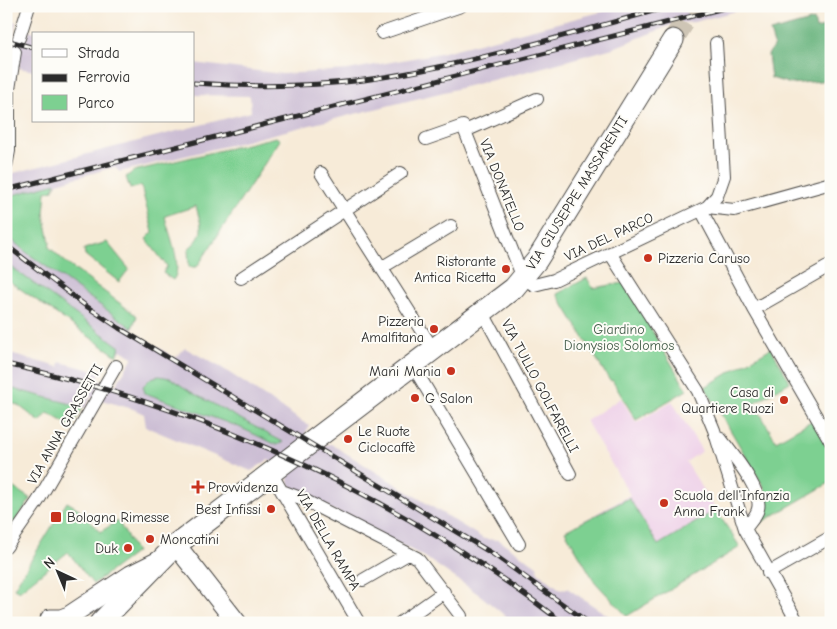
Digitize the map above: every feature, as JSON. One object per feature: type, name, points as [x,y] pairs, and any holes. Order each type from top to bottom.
[{"type":"main road","name":"VIA GIUSEPPE MASSARENTI","points":[[100,623],[176,545],[484,313],[523,278],[537,260],[673,40]]},
{"type":"main road","points":[[176,545],[237,623]]},
{"type":"main road","name":"VIA GIUSEPPE MASSARENTI","points":[[53,621],[69,616],[131,575],[160,560]]},
{"type":"street","points":[[19,38],[29,6]]},
{"type":"street","points":[[382,33],[461,6]]},
{"type":"street","points":[[704,209],[718,196],[724,166],[716,43]]},
{"type":"street","points":[[6,166],[9,151],[9,89],[15,52]]},
{"type":"street","name":"VIA DONATELLO","points":[[465,131],[537,100]]},
{"type":"street","name":"VIA DONATELLO","points":[[426,139],[463,126],[523,278]]},
{"type":"street","points":[[241,278],[400,173]]},
{"type":"street","points":[[321,174],[434,350]]},
{"type":"street","points":[[704,209],[734,210],[831,182]]},
{"type":"street","points":[[704,209],[754,309],[831,442]]},
{"type":"street","name":"VIA DEL PARCO","points":[[523,278],[534,285],[545,284],[704,209]]},
{"type":"street","points":[[381,268],[451,226]]},
{"type":"street","points":[[610,252],[698,391],[714,430],[745,529],[768,573],[798,623]]},
{"type":"street","points":[[754,309],[831,265]]},
{"type":"street","name":"VIA TULLO GOLFARELLI","points":[[484,313],[570,474]]},
{"type":"street","name":"VIA ANNA GRASSETTI","points":[[6,547],[38,501],[116,366]]},
{"type":"street","points":[[413,366],[518,544]]},
{"type":"street","points":[[714,430],[750,482],[757,496],[758,510],[745,529]]},
{"type":"street","name":"VIA DELLA RAMPA","points":[[271,473],[359,623]]},
{"type":"street","points":[[282,491],[298,497],[416,558],[461,616]]},
{"type":"street","points":[[768,573],[831,537]]},
{"type":"street","points":[[363,580],[408,554]]},
{"type":"street","points":[[400,623],[444,592]]},
{"type":"shaded area","points":[[624,6],[755,6],[694,22],[674,24],[613,48],[529,71],[120,172],[114,167],[57,183],[53,190],[17,200],[31,231],[70,266],[137,316],[132,331],[175,358],[185,348],[222,368],[309,426],[305,434],[324,445],[331,444],[484,539],[499,540],[537,566],[538,572],[561,590],[567,588],[619,623],[514,623],[481,596],[425,557],[293,490],[288,481],[289,471],[268,460],[251,471],[146,427],[144,414],[133,409],[91,397],[85,408],[6,387],[6,353],[59,367],[60,362],[100,372],[98,380],[116,385],[133,357],[121,350],[117,356],[6,279],[6,175],[251,112],[250,96],[195,95],[195,63],[282,74],[348,70],[440,53]]},
{"type":"shaded area","points":[[6,19],[16,22],[13,36],[25,40],[30,30],[34,32],[32,32],[32,71],[19,68],[20,54],[9,50],[6,55]]},
{"type":"shaded area","name":"Scuola dell'Infanzia Anna Frank","points":[[621,398],[636,423],[672,401],[702,451],[686,462],[740,547],[627,616],[595,582],[565,531],[630,495],[586,421]]},
{"type":"green space","points":[[814,20],[816,29],[831,25],[831,80],[791,84],[771,78],[768,55],[774,45],[770,32]]},
{"type":"green space","points":[[276,137],[280,140],[197,267],[189,267],[188,249],[198,239],[201,229],[196,206],[165,216],[177,267],[173,280],[163,273],[167,266],[146,239],[153,232],[141,186],[130,189],[126,177],[134,171]]},
{"type":"green space","points":[[56,183],[53,190],[46,192],[44,213],[50,243],[49,247],[70,266],[137,316],[132,328],[26,252],[6,235],[6,197]]},
{"type":"green space","points":[[107,242],[129,269],[119,282],[85,255],[84,249]]},
{"type":"green space","points":[[6,263],[120,347],[117,356],[6,279]]},
{"type":"green space","name":"Giardino Dionysios Solomos","points":[[587,278],[593,288],[624,283],[687,390],[636,420],[557,294]]},
{"type":"green space","points":[[771,348],[790,382],[754,403],[776,441],[813,420],[831,451],[831,482],[755,526],[763,510],[765,489],[705,387]]},
{"type":"green space","points":[[159,376],[170,378],[191,392],[283,442],[277,445],[239,427],[145,393],[143,386],[151,378]]},
{"type":"green space","points":[[6,387],[83,407],[72,427],[48,413],[40,422],[18,405],[6,402]]},
{"type":"green space","points":[[6,483],[31,499],[6,533],[6,513],[10,508],[6,504]]},
{"type":"green space","points":[[629,498],[658,545],[716,510],[740,547],[627,616],[595,582],[565,531]]},
{"type":"green space","points":[[67,502],[79,509],[100,532],[118,521],[136,552],[93,584],[68,552],[19,591],[14,588]]},
{"type":"tunnel","points":[[673,40],[694,6]]},
{"type":"railway","points":[[195,83],[257,86],[300,85],[364,80],[403,74],[481,58],[672,6]]},
{"type":"railway","points":[[6,190],[732,6]]},
{"type":"railway","points":[[6,40],[32,47]]},
{"type":"railway","points":[[6,245],[86,306],[119,328],[493,554],[589,623]]},
{"type":"railway","points":[[6,364],[81,383],[155,405],[228,432],[299,462],[368,497],[435,535],[500,577],[563,623]]},
{"type":"place","name":"Pizzeria Caruso","points":[[648,258]]},
{"type":"place","name":"Ristorante Antica Ricetta","points":[[506,269]]},
{"type":"place","name":"Pizzeria Amalfitana","points":[[434,329]]},
{"type":"place","name":"Mani Mania","points":[[451,371]]},
{"type":"place","name":"G Salon","points":[[415,398]]},
{"type":"place","name":"Casa di Quartiere Ruozi","points":[[784,400]]},
{"type":"place","name":"Le Ruote Ciclocaffè","points":[[348,439]]},
{"type":"place","name":"Provvidenza","points":[[198,487]]},
{"type":"place","name":"Scuola dell'Infanzia Anna Frank","points":[[664,503]]},
{"type":"place","name":"Best Infissi","points":[[271,509]]},
{"type":"place","name":"Bologna Rimesse","points":[[56,517]]},
{"type":"place","name":"Moncatini","points":[[150,539]]},
{"type":"place","name":"Duk","points":[[128,548]]}]
